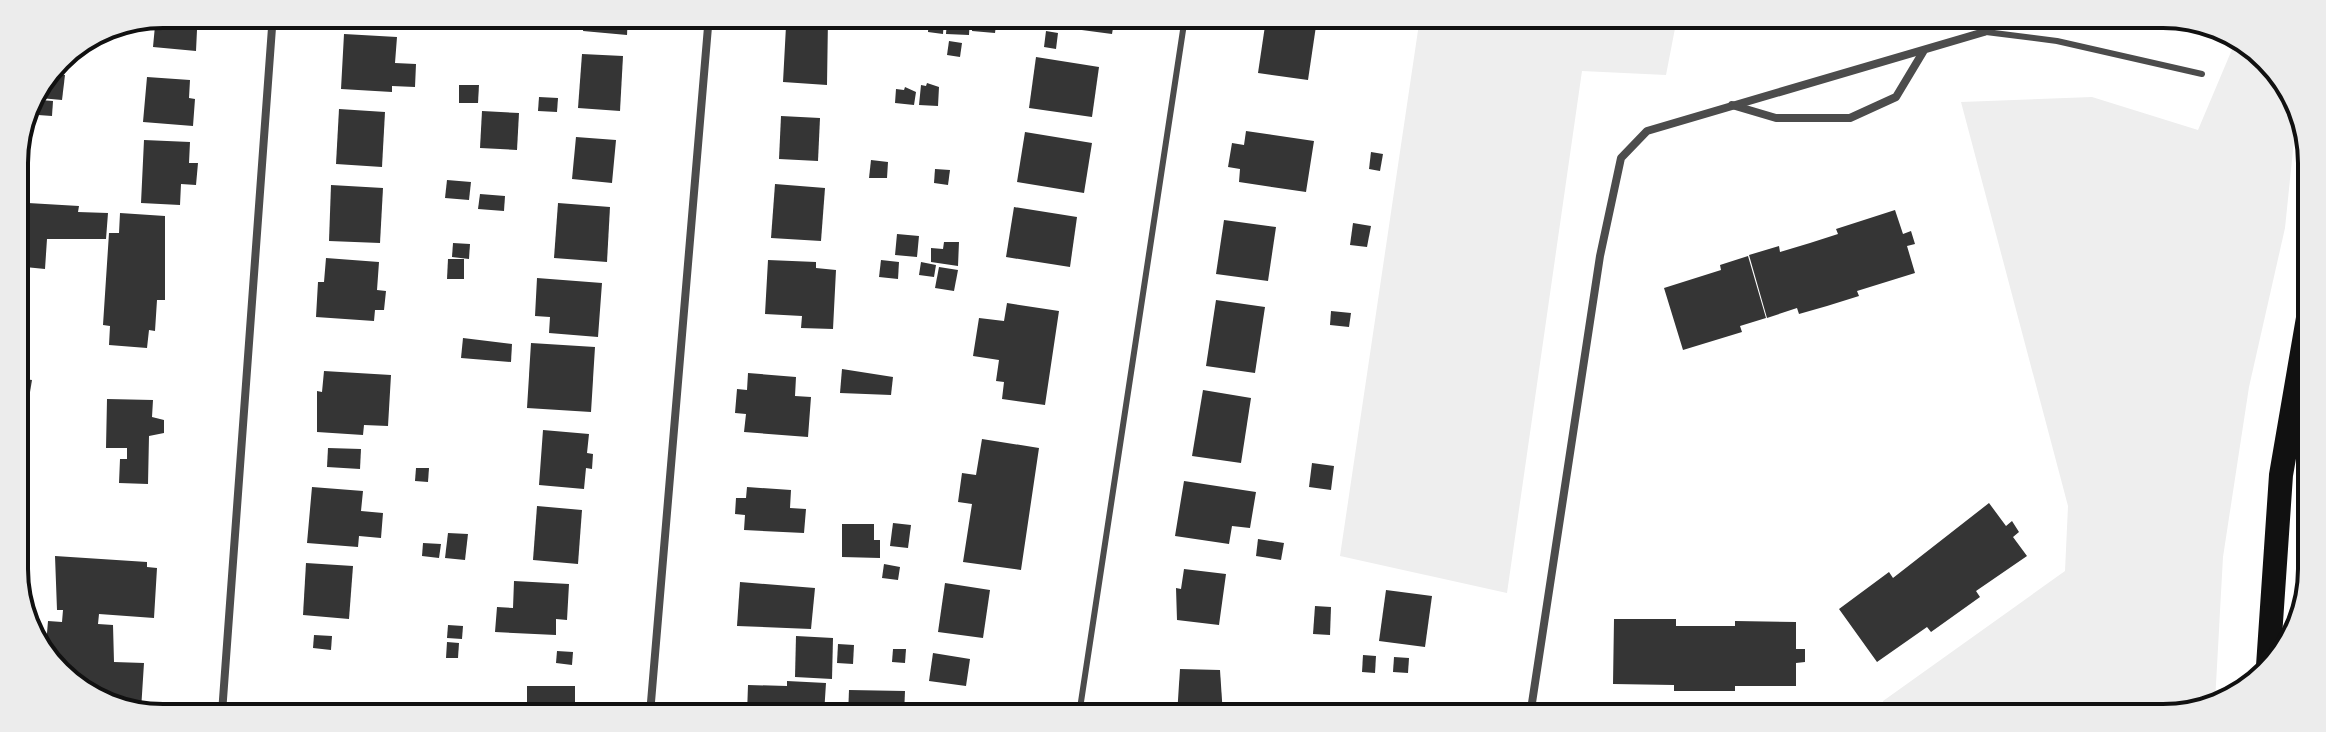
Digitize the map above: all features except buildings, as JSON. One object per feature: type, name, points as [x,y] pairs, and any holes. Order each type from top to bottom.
[{"type":"highway","points":[[2269,652],[2281,475],[2298,376]]},
{"type":"street","points":[[223,704],[272,28]]},
{"type":"street","points":[[651,704],[708,28]]},
{"type":"street","points":[[1532,704],[1600,256],[1621,158],[1647,131],[1923,51],[1991,28]]},
{"type":"street","points":[[1732,105],[1776,118],[1850,118],[1896,97],[1923,51]]},
{"type":"lane","points":[[1081,704],[1183,28]]},
{"type":"lane","points":[[1984,32],[2057,41],[2202,74]]},
{"type":"shaded area","points":[[1418,28],[1675,28],[1666,75],[1582,71],[1507,593],[1340,556]]},
{"type":"shaded area","points":[[2233,48],[2252,62],[2275,88],[2284,103],[2295,135],[2285,228],[2249,387],[2223,557],[2215,694],[2172,704],[1883,704],[2065,571],[2068,506],[1961,102],[2092,97],[2198,130]]}]
